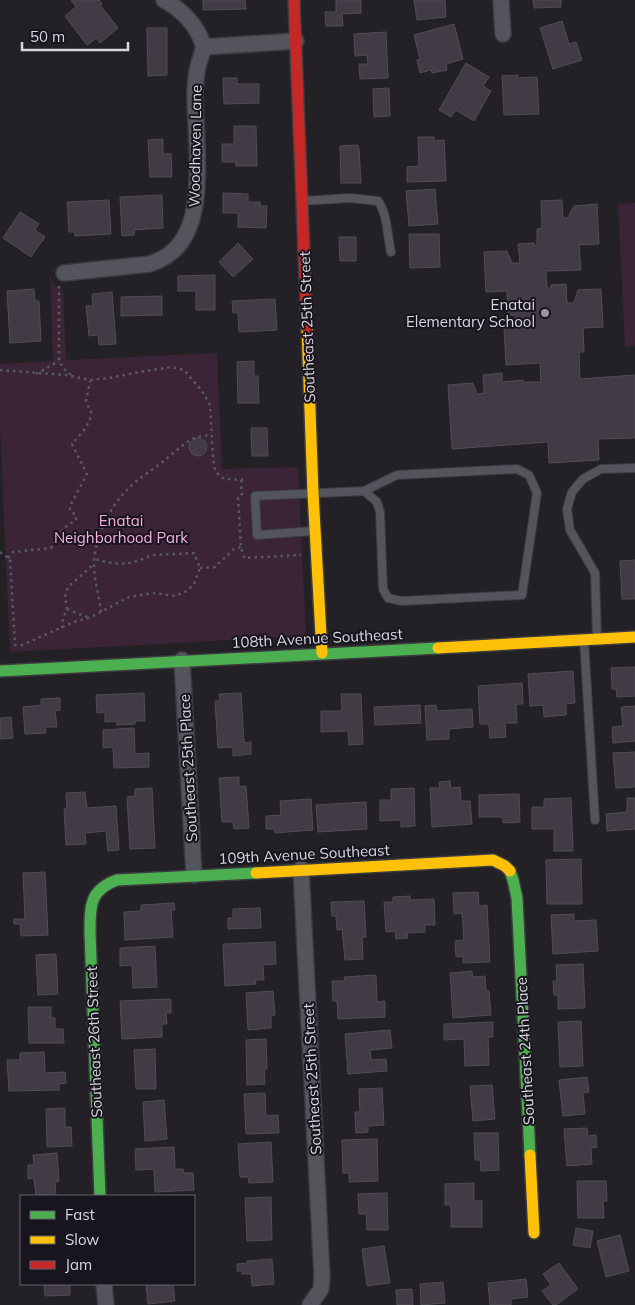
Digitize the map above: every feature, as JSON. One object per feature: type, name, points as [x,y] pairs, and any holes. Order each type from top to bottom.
[{"type":"street","points":[[164,0],[188,18],[198,33],[204,47],[296,41]]},
{"type":"street","name":"Southeast 25th Street","points":[[294,0],[313,493],[322,653]]},
{"type":"street","points":[[501,0],[503,34]]},
{"type":"street","name":"Woodhaven Lane","points":[[64,273],[150,264],[163,259],[174,251],[182,240],[196,205],[195,88],[198,67],[204,47]]},
{"type":"street","name":"108th Avenue Southeast","points":[[0,670],[635,637]]},
{"type":"street","name":"Southeast 25th Place","points":[[182,660],[194,875]]},
{"type":"street","name":"109th Avenue Southeast","points":[[98,889],[107,883],[117,880],[493,860],[505,865],[510,871]]},
{"type":"street","name":"Southeast 25th Street","points":[[301,869],[322,1276],[321,1288],[310,1305]]},
{"type":"street","name":"Southeast 24th Place","points":[[510,871],[517,898],[534,1233]]},
{"type":"street","name":"Southeast 26th Street","points":[[98,889],[93,897],[90,911],[90,933],[100,1195]]},
{"type":"street","points":[[104,1285],[106,1305]]},
{"type":"lane","points":[[302,201],[350,198],[378,201],[382,206],[391,252]]},
{"type":"lane","points":[[315,531],[258,534],[256,496],[364,490],[396,475],[516,468],[529,475],[537,493],[522,595],[401,601],[388,598],[383,589],[378,502],[364,490]]},
{"type":"lane","points":[[597,640],[595,573],[570,530],[567,509],[572,492],[583,478],[601,469],[635,468]]},
{"type":"lane","points":[[584,640],[595,820]]},
{"type":"path","points":[[64,273],[58,288],[59,361],[72,376]]},
{"type":"path","points":[[36,374],[59,361]]},
{"type":"path","points":[[0,370],[72,376],[90,380],[172,367],[184,370],[202,391],[210,405],[211,437],[214,465],[217,474],[225,479],[245,480]]},
{"type":"path","points":[[8,558],[13,552],[51,548],[60,531],[76,520],[76,515],[70,511],[70,506],[87,474],[72,444],[90,419],[90,412],[86,401],[90,380]]},
{"type":"path","points":[[101,612],[94,564],[96,545],[115,504],[132,486],[193,438],[211,437]]},
{"type":"path","points":[[200,568],[215,567],[234,549],[240,547]]},
{"type":"path","points":[[0,552],[10,559],[11,563],[15,645],[22,644],[101,612],[130,597],[152,593],[175,596],[180,594],[194,584],[200,568],[194,552],[153,555],[135,562],[120,564],[95,559]]},
{"type":"path","points":[[62,628],[63,618],[67,609],[65,597],[68,587],[94,564]]},
{"type":"path","points":[[67,609],[88,617]]},
{"type":"green space","points":[[635,203],[635,346],[625,347],[618,204]]},
{"type":"green space","name":"Enatai Neighborhood Park","points":[[50,274],[53,284],[63,291],[66,360],[217,353],[222,469],[298,467],[306,636],[10,652],[0,427],[0,364],[53,361]]},
{"type":"building","points":[[71,0],[99,0],[102,4],[100,5],[118,28],[100,43],[97,38],[87,45],[65,16],[76,7]]},
{"type":"building","points":[[203,0],[245,0],[246,9],[203,10]]},
{"type":"building","points":[[336,0],[361,0],[361,13],[342,14],[343,26],[326,26],[325,12],[336,12]]},
{"type":"building","points":[[414,0],[445,0],[446,17],[417,20]]},
{"type":"building","points":[[533,0],[561,0],[561,7],[534,8]]},
{"type":"building","points":[[562,21],[569,44],[576,42],[582,60],[553,69],[540,28]]},
{"type":"building","points":[[454,24],[463,59],[446,64],[447,70],[432,73],[431,70],[420,73],[417,60],[420,59],[414,35]]},
{"type":"building","points":[[147,28],[167,28],[167,75],[148,76]]},
{"type":"building","points":[[386,32],[388,78],[360,79],[359,64],[368,64],[367,55],[355,56],[354,34]]},
{"type":"building","points":[[466,63],[489,77],[483,86],[491,91],[474,121],[456,110],[451,117],[439,110]]},
{"type":"building","points":[[518,75],[518,78],[537,77],[539,114],[504,115],[502,76]]},
{"type":"building","points":[[223,78],[237,78],[237,84],[259,84],[259,103],[224,104]]},
{"type":"building","points":[[389,88],[390,116],[374,117],[373,89]]},
{"type":"building","points":[[234,126],[256,126],[257,166],[236,166],[236,162],[222,162],[222,144],[234,144]]},
{"type":"building","points":[[418,137],[434,137],[434,141],[444,140],[446,181],[407,182],[407,167],[419,166]]},
{"type":"building","points":[[163,139],[163,154],[171,154],[172,177],[150,177],[148,140]]},
{"type":"building","points":[[358,145],[361,183],[341,183],[340,146]]},
{"type":"building","points":[[435,189],[438,224],[409,226],[406,191]]},
{"type":"building","points":[[223,193],[248,194],[248,202],[260,202],[260,206],[267,206],[266,228],[238,227],[238,213],[223,213]]},
{"type":"building","points":[[162,195],[163,228],[134,230],[134,235],[122,236],[120,197]]},
{"type":"building","points":[[109,200],[111,234],[75,236],[75,232],[69,232],[67,202]]},
{"type":"building","points":[[562,200],[563,218],[570,218],[569,215],[574,206],[597,204],[599,244],[579,245],[581,270],[546,271],[547,288],[551,288],[551,285],[566,284],[567,303],[574,303],[578,290],[601,289],[603,327],[583,328],[584,352],[579,352],[580,379],[635,375],[635,438],[598,439],[599,460],[549,463],[548,442],[452,449],[448,385],[473,383],[477,394],[484,393],[483,375],[502,373],[502,382],[523,380],[523,382],[541,382],[540,363],[506,365],[504,326],[515,325],[515,315],[508,315],[507,291],[486,292],[484,252],[507,251],[512,263],[520,263],[518,244],[534,243],[537,246],[537,229],[542,228],[541,201]]},
{"type":"building","points":[[20,212],[39,224],[35,230],[45,237],[31,257],[3,238]]},
{"type":"building","points":[[409,234],[439,234],[440,267],[410,268]]},
{"type":"building","points":[[339,237],[356,237],[356,261],[340,261]]},
{"type":"building","points":[[238,243],[253,259],[233,277],[219,262]]},
{"type":"building","points":[[215,275],[215,310],[196,310],[196,291],[178,291],[178,276]]},
{"type":"building","points":[[34,289],[35,301],[39,301],[41,341],[10,343],[7,291]]},
{"type":"building","points":[[112,292],[116,344],[99,345],[98,335],[89,336],[86,306],[93,306],[92,294]]},
{"type":"building","points":[[162,296],[162,315],[121,316],[121,297]]},
{"type":"building","points":[[275,299],[277,330],[239,332],[238,313],[233,313],[232,301]]},
{"type":"building","points":[[254,361],[254,376],[258,376],[259,403],[238,403],[237,362]]},
{"type":"building","points":[[251,428],[267,428],[268,456],[252,456]]},
{"type":"building","points":[[198,438],[204,441],[207,447],[204,453],[198,456],[192,453],[189,447],[192,441]]},
{"type":"building","points":[[635,560],[635,599],[622,599],[620,561]]},
{"type":"building","points":[[635,667],[635,696],[617,697],[616,689],[612,689],[611,668]]},
{"type":"building","points":[[573,671],[575,703],[566,704],[566,715],[544,717],[543,705],[530,706],[528,674]]},
{"type":"building","points":[[522,683],[523,704],[516,704],[517,723],[505,723],[506,737],[490,738],[489,724],[480,724],[478,686]]},
{"type":"building","points":[[144,693],[145,721],[135,721],[135,724],[117,725],[117,721],[105,722],[105,712],[97,713],[96,695]]},
{"type":"building","points":[[241,693],[244,743],[251,742],[251,754],[233,756],[233,747],[218,748],[215,701],[220,701],[219,694]]},
{"type":"building","points":[[341,694],[361,694],[363,744],[349,745],[348,731],[321,732],[321,711],[342,711]]},
{"type":"building","points":[[60,698],[60,710],[55,711],[57,727],[45,727],[46,733],[25,734],[23,707],[41,705],[41,699]]},
{"type":"building","points":[[420,705],[421,723],[375,725],[374,707]]},
{"type":"building","points":[[436,705],[437,711],[472,709],[473,727],[449,729],[449,739],[427,740],[425,706]]},
{"type":"building","points":[[635,706],[635,741],[613,743],[612,727],[623,726],[621,707]]},
{"type":"building","points":[[11,717],[13,738],[0,739],[0,718]]},
{"type":"building","points":[[134,728],[135,754],[149,753],[149,767],[114,768],[113,747],[103,748],[103,730]]},
{"type":"building","points":[[635,752],[635,787],[616,788],[613,753]]},
{"type":"building","points":[[239,777],[239,787],[246,786],[249,828],[234,829],[233,822],[222,822],[219,778]]},
{"type":"building","points":[[450,781],[451,788],[460,787],[461,801],[470,801],[472,824],[432,827],[430,788],[440,788],[439,782]]},
{"type":"building","points":[[152,788],[155,848],[130,849],[127,797],[135,796],[135,789]]},
{"type":"building","points":[[414,788],[415,826],[401,827],[401,820],[380,821],[380,800],[391,800],[391,789]]},
{"type":"building","points":[[85,792],[87,808],[116,806],[119,850],[108,851],[106,831],[85,833],[86,844],[66,845],[64,809],[67,809],[66,793]]},
{"type":"building","points":[[519,794],[520,822],[503,823],[503,817],[479,817],[479,795]]},
{"type":"building","points":[[571,798],[573,851],[554,851],[554,829],[532,829],[532,807],[544,807],[544,799]]},
{"type":"building","points":[[627,798],[635,798],[635,829],[607,831],[606,814],[627,812]]},
{"type":"building","points":[[311,799],[313,830],[275,833],[275,829],[266,829],[266,816],[281,815],[280,801]]},
{"type":"building","points":[[366,802],[367,829],[318,832],[316,805]]},
{"type":"building","points":[[581,859],[582,904],[547,904],[546,860]]},
{"type":"building","points":[[45,872],[48,935],[21,936],[20,924],[14,924],[14,919],[25,919],[23,873]]},
{"type":"building","points":[[478,892],[479,906],[487,905],[490,962],[463,963],[463,956],[456,957],[455,941],[464,940],[462,913],[454,914],[453,893]]},
{"type":"building","points":[[410,896],[410,900],[434,899],[435,925],[425,925],[425,932],[407,933],[408,938],[396,939],[395,931],[386,932],[384,902],[393,902],[393,897]]},
{"type":"building","points":[[364,901],[366,937],[362,937],[363,959],[345,960],[342,929],[337,930],[336,916],[332,916],[331,902]]},
{"type":"building","points":[[174,903],[175,910],[171,910],[173,937],[125,940],[124,912],[141,911],[141,905]]},
{"type":"building","points":[[260,908],[261,928],[228,929],[228,918],[233,918],[233,909]]},
{"type":"building","points":[[574,914],[574,921],[596,920],[598,951],[553,954],[551,915]]},
{"type":"building","points":[[275,942],[276,964],[263,965],[264,980],[255,980],[256,984],[225,986],[223,944]]},
{"type":"building","points":[[155,946],[157,987],[133,988],[132,965],[120,966],[120,948]]},
{"type":"building","points":[[56,954],[58,994],[38,995],[36,955]]},
{"type":"building","points":[[583,964],[585,1008],[558,1009],[558,995],[554,995],[553,981],[557,981],[556,965]]},
{"type":"building","points":[[472,971],[473,977],[485,976],[486,991],[489,991],[491,1015],[453,1018],[450,973]]},
{"type":"building","points":[[376,975],[377,1002],[385,1001],[385,1017],[338,1019],[337,1001],[333,1001],[332,981],[345,981],[344,977]]},
{"type":"building","points":[[273,991],[275,1015],[271,1016],[271,1028],[248,1030],[246,993]]},
{"type":"building","points":[[171,999],[171,1013],[166,1013],[167,1024],[162,1024],[162,1037],[122,1039],[120,1001]]},
{"type":"building","points":[[28,1007],[51,1007],[51,1018],[55,1018],[55,1029],[63,1029],[64,1043],[29,1043]]},
{"type":"building","points":[[581,1021],[583,1066],[560,1067],[558,1022]]},
{"type":"building","points":[[493,1022],[493,1037],[488,1037],[489,1065],[465,1066],[464,1039],[444,1040],[444,1024]]},
{"type":"building","points":[[390,1030],[392,1048],[370,1050],[371,1060],[386,1059],[387,1071],[348,1074],[345,1034]]},
{"type":"building","points":[[266,1039],[267,1069],[264,1069],[265,1084],[247,1085],[246,1040]]},
{"type":"building","points":[[155,1049],[156,1089],[136,1089],[134,1050]]},
{"type":"building","points":[[44,1052],[45,1073],[65,1072],[66,1083],[59,1084],[59,1090],[9,1091],[7,1060],[20,1060],[20,1053]]},
{"type":"building","points":[[587,1077],[589,1092],[583,1093],[585,1114],[563,1116],[559,1080]]},
{"type":"building","points":[[492,1085],[495,1119],[473,1121],[470,1086]]},
{"type":"building","points":[[382,1088],[384,1125],[368,1126],[368,1132],[356,1133],[355,1112],[360,1112],[359,1089]]},
{"type":"building","points":[[265,1093],[266,1116],[278,1115],[279,1133],[246,1134],[244,1094]]},
{"type":"building","points":[[164,1100],[167,1139],[145,1141],[143,1102]]},
{"type":"building","points":[[65,1108],[65,1127],[71,1127],[72,1146],[47,1147],[46,1109]]},
{"type":"building","points":[[587,1128],[588,1136],[596,1135],[597,1147],[591,1148],[592,1164],[567,1166],[564,1129]]},
{"type":"building","points":[[474,1133],[498,1133],[499,1170],[481,1171],[480,1160],[475,1160]]},
{"type":"building","points":[[377,1139],[378,1181],[349,1182],[349,1173],[343,1173],[342,1140]]},
{"type":"building","points":[[271,1142],[273,1182],[249,1183],[248,1177],[240,1177],[238,1144]]},
{"type":"building","points":[[174,1147],[175,1169],[183,1169],[184,1173],[193,1173],[194,1190],[155,1192],[154,1169],[136,1170],[135,1149]]},
{"type":"building","points":[[57,1153],[59,1181],[55,1182],[56,1195],[36,1195],[34,1178],[28,1179],[28,1165],[34,1165],[33,1155]]},
{"type":"building","points":[[577,1181],[606,1181],[607,1201],[603,1201],[604,1218],[578,1218]]},
{"type":"building","points":[[474,1183],[474,1201],[482,1201],[482,1227],[451,1227],[451,1205],[445,1205],[445,1184]]},
{"type":"building","points":[[387,1193],[388,1230],[367,1230],[366,1214],[359,1214],[358,1194]]},
{"type":"building","points":[[271,1197],[272,1240],[247,1241],[245,1198]]},
{"type":"building","points":[[576,1228],[593,1231],[590,1248],[573,1245]]},
{"type":"building","points":[[620,1235],[629,1271],[606,1277],[597,1241]]},
{"type":"building","points":[[384,1246],[390,1283],[367,1286],[362,1249]]},
{"type":"building","points":[[272,1259],[274,1284],[252,1286],[251,1274],[242,1274],[242,1271],[237,1271],[237,1264],[248,1263],[247,1261]]},
{"type":"building","points":[[559,1263],[578,1289],[556,1305],[553,1305],[542,1291],[551,1285],[543,1274]]},
{"type":"building","points":[[526,1279],[528,1297],[511,1299],[511,1305],[490,1305],[488,1283]]},
{"type":"building","points":[[443,1282],[445,1303],[421,1305],[420,1284]]},
{"type":"building","points":[[44,1285],[70,1285],[70,1295],[45,1296]]},
{"type":"building","points":[[146,1285],[173,1285],[175,1301],[148,1304]]},
{"type":"building","points":[[412,1289],[413,1305],[397,1305],[396,1290]]},
{"type":"traffic: fast","points":[[0,671],[438,648]]},
{"type":"traffic: fast","points":[[510,871],[517,898],[530,1155]]},
{"type":"traffic: fast","points":[[100,1195],[90,933],[91,907],[96,894],[108,884],[117,880],[256,873]]},
{"type":"traffic: slow","points":[[307,328],[313,493],[322,653]]},
{"type":"traffic: slow","points":[[438,648],[635,637]]},
{"type":"traffic: slow","points":[[256,873],[493,860],[510,871]]},
{"type":"traffic: slow","points":[[530,1155],[534,1233]]},
{"type":"traffic: jam","points":[[294,0],[307,328]]},
{"type":"place","name":"Enatai Elementary School","points":[[545,313]]}]
